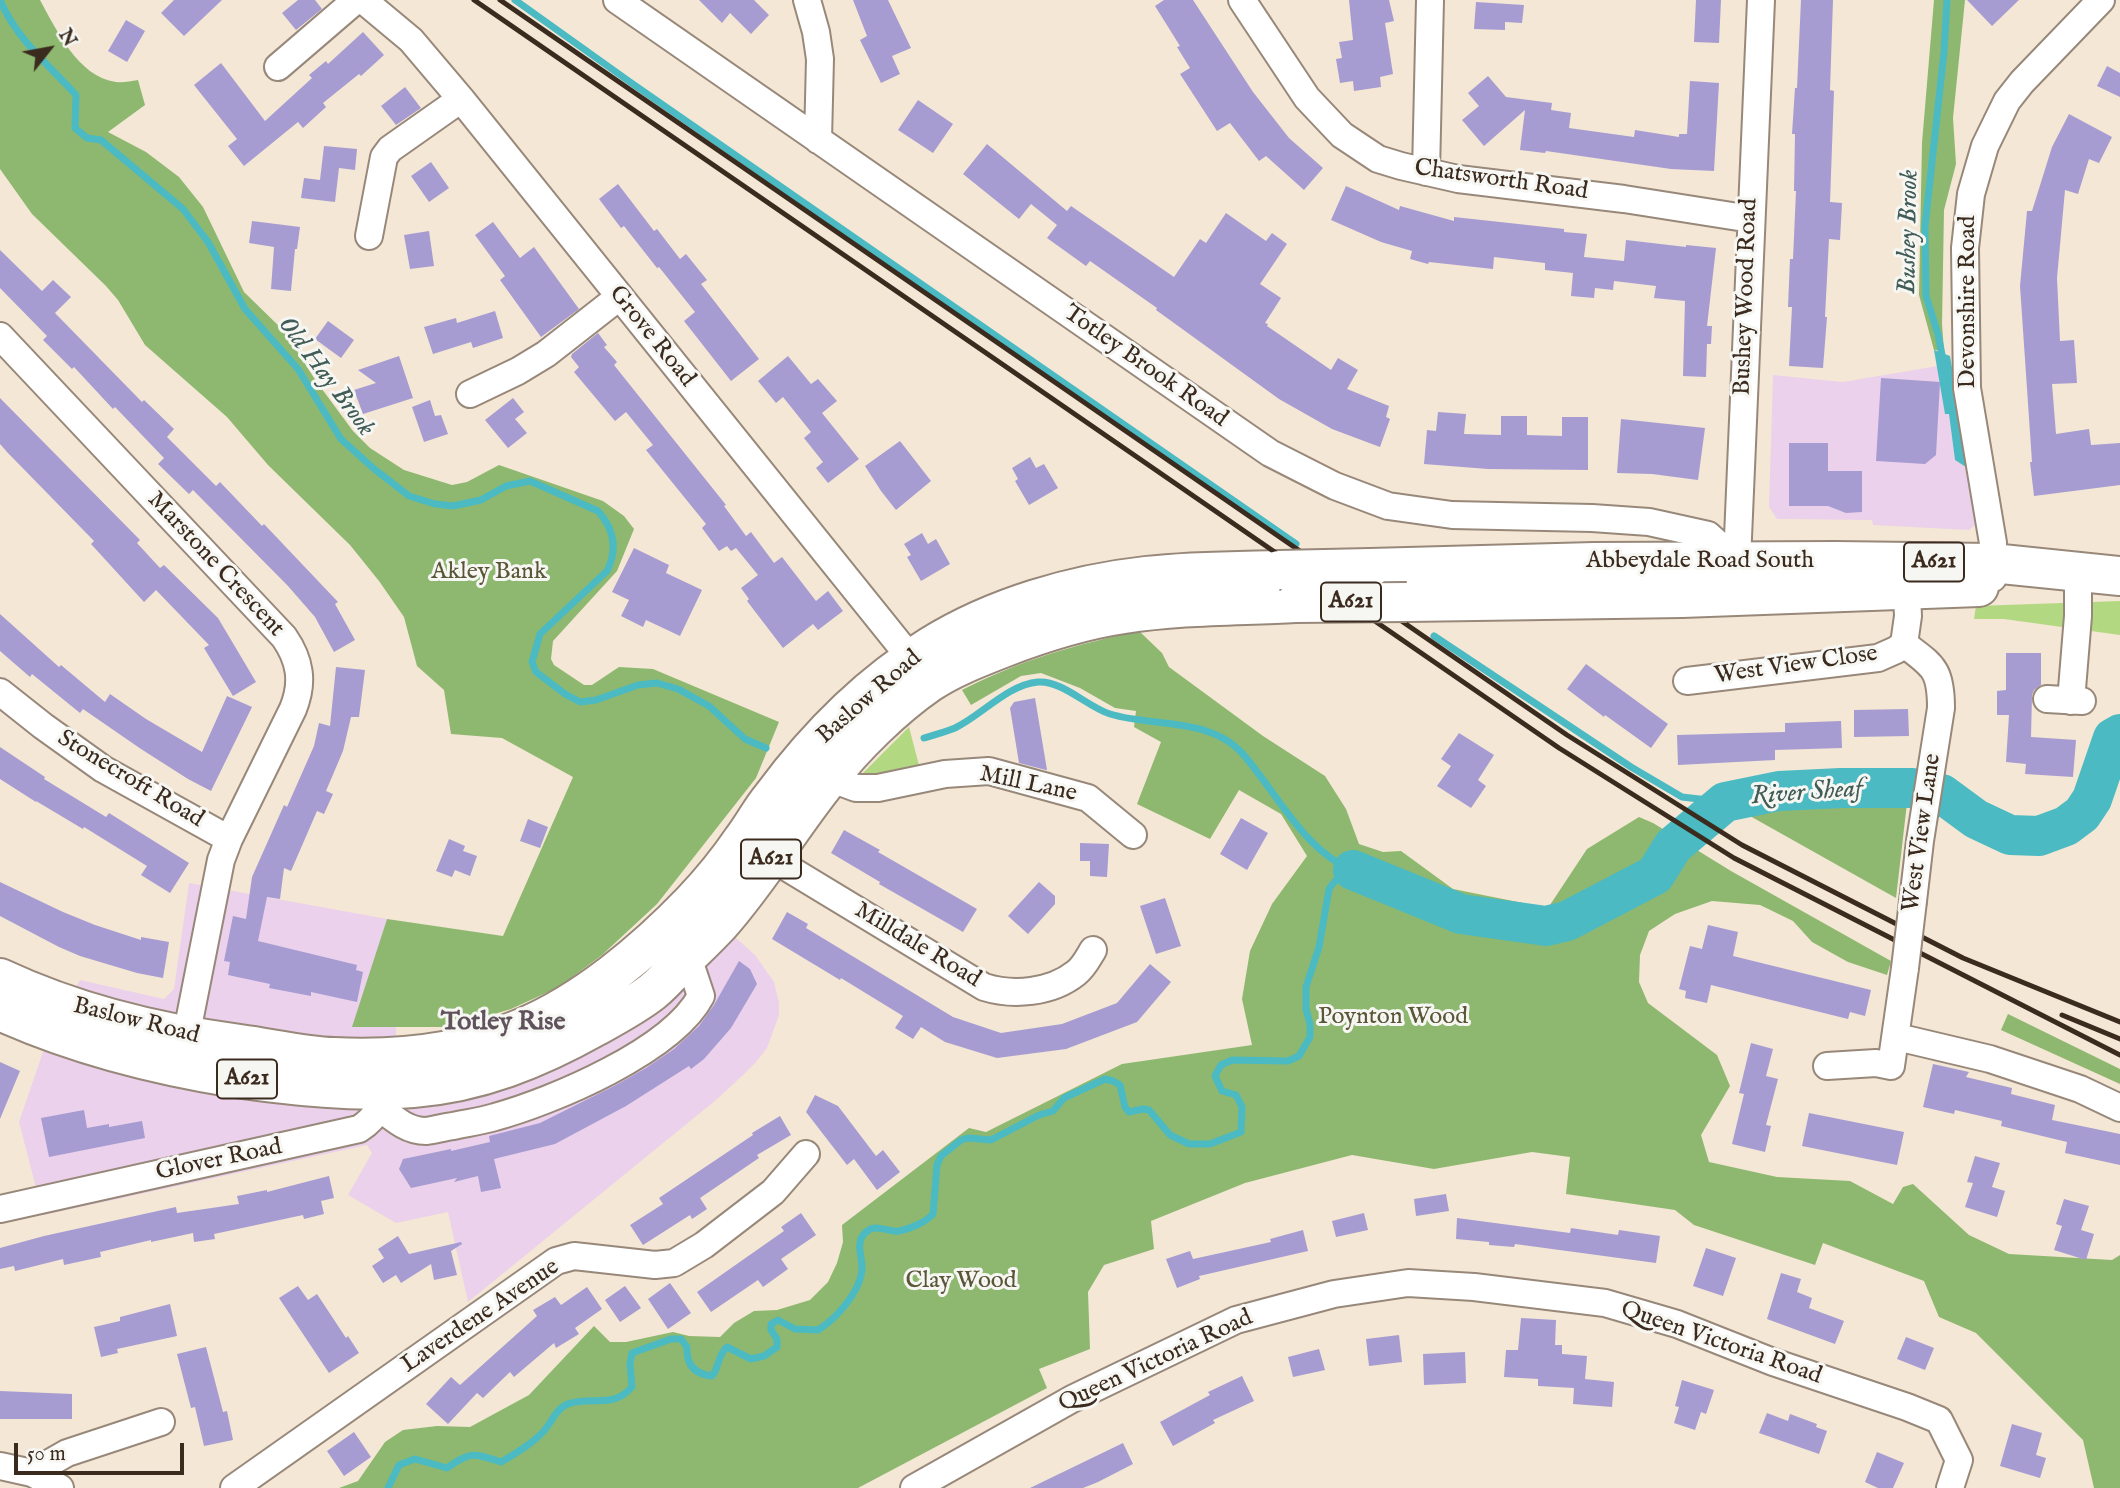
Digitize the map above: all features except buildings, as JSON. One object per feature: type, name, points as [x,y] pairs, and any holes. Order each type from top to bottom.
[{"type":"main road","name":"Abbeydale Road South","points":[[1279,581],[1370,568],[1594,562],[1739,578],[2078,571],[2120,576]]},
{"type":"main road","name":"Baslow Road","points":[[757,850],[769,799],[802,758],[856,704],[921,671],[945,638],[1020,606],[1106,582],[1150,576],[1279,581]]},
{"type":"main road","name":"A621","points":[[0,1011],[41,1030],[150,1062],[270,1083],[414,1088],[457,1082],[491,1073],[557,1049],[654,991],[673,946],[738,903],[757,850],[884,722],[921,671],[988,654],[1041,634],[1279,581],[1407,602],[1669,598],[1739,578]]},
{"type":"main road","name":"Baslow Road","points":[[0,978],[70,1008],[131,1025],[186,1037],[319,1056],[381,1085]]},
{"type":"street","points":[[278,67],[356,0]]},
{"type":"street","name":"Grove Road","points":[[363,0],[411,40],[461,99],[921,671]]},
{"type":"street","name":"Totley Brook Road","points":[[617,0],[1270,453],[1335,486],[1388,506],[1452,515],[1649,522],[1708,535],[1739,578]]},
{"type":"street","points":[[807,0],[820,59],[818,140]]},
{"type":"street","name":"Chatsworth Road","points":[[1242,0],[1307,98],[1342,135],[1378,159],[1458,179],[1625,199],[1751,219]]},
{"type":"street","points":[[1426,172],[1430,0]]},
{"type":"street","name":"Bushey Wood Road","points":[[1739,578],[1761,0]]},
{"type":"street","points":[[2102,0],[2120,9]]},
{"type":"street","name":"Devonshire Road","points":[[1992,574],[1993,543],[1967,388],[1965,248],[1971,194],[1985,146],[2007,101],[2102,0]]},
{"type":"street","points":[[369,236],[384,157],[390,149],[461,99]]},
{"type":"street","points":[[470,394],[546,354],[619,297]]},
{"type":"street","name":"Marstone Crescent","points":[[0,336],[284,637],[296,656],[300,678],[297,699],[221,860],[186,1037]]},
{"type":"street","points":[[1592,518],[1594,562]]},
{"type":"street","points":[[2067,700],[2078,616],[2078,571]]},
{"type":"street","name":"West View Close","points":[[1687,681],[1878,658],[1896,650],[1904,644],[1908,616],[1906,576]]},
{"type":"street","name":"West View Lane","points":[[1827,1066],[1876,1063],[1891,1066],[1920,841],[1941,708],[1938,677],[1932,666],[1904,644]]},
{"type":"street","name":"Stonecroft Road","points":[[0,692],[103,769],[229,839]]},
{"type":"street","name":"Mill Lane","points":[[829,778],[856,788],[878,788],[945,774],[989,771],[1088,798],[1133,835]]},
{"type":"street","name":"Milldale Road","points":[[757,850],[974,982],[993,990],[1004,993],[1026,992],[1059,982],[1083,967],[1093,950]]},
{"type":"street","points":[[1896,1037],[1990,1059],[2080,1089],[2120,1108]]},
{"type":"street","name":"Glover Road","points":[[0,1209],[359,1129],[371,1121],[381,1085]]},
{"type":"street","name":"Laverdene Avenue","points":[[234,1488],[556,1261],[573,1256],[655,1265],[674,1264],[704,1245],[773,1192],[806,1154]]},
{"type":"street","name":"Queen Victoria Road","points":[[914,1488],[1072,1399],[1236,1320],[1334,1294],[1408,1283],[1474,1287],[1605,1303],[1677,1324],[1773,1362],[1907,1407],[1939,1420],[1959,1460],[1950,1488]]},
{"type":"street","points":[[32,1473],[67,1453],[161,1422]]},
{"type":"street","points":[[0,1466],[32,1473],[60,1488]]},
{"type":"shaded area","points":[[1938,366],[1945,413],[1949,413],[1955,460],[1969,469],[1975,525],[1969,530],[1873,525],[1872,520],[1777,519],[1769,507],[1773,375],[1843,382]]},
{"type":"shaded area","points":[[189,883],[387,919],[353,1026],[396,1027],[396,1101],[467,1093],[726,929],[755,955],[774,982],[779,1015],[767,1048],[741,1077],[468,1302],[448,1212],[396,1223],[348,1195],[372,1153],[367,1145],[43,1215],[19,1122],[43,1052],[80,980],[164,999],[174,989]]},
{"type":"green space","name":"Akley Bank","points":[[0,0],[40,0],[70,50],[90,71],[116,82],[138,80],[145,105],[108,132],[146,152],[179,177],[203,207],[244,292],[284,331],[316,381],[353,431],[370,448],[404,470],[452,485],[467,482],[499,465],[603,501],[624,516],[634,529],[617,571],[553,641],[551,659],[554,665],[584,685],[592,685],[619,667],[653,669],[779,722],[756,778],[657,904],[602,955],[559,987],[511,1009],[451,1027],[352,1027],[387,919],[503,936],[573,777],[502,738],[451,734],[444,690],[417,666],[404,617],[350,545],[268,465],[227,417],[145,345],[118,300],[106,286],[32,214],[0,169]]},
{"type":"green space","points":[[1934,0],[1965,0],[1953,118],[1956,164],[1944,210],[1944,351],[1934,350],[1919,295],[1922,143]]},
{"type":"green space","points":[[2120,601],[2120,635],[2004,619],[1974,619],[1976,606]]},
{"type":"green space","name":"Poynton Wood","points":[[1139,631],[1162,653],[1169,667],[1263,736],[1325,776],[1346,809],[1359,844],[1383,852],[1401,851],[1453,889],[1548,908],[1587,849],[1639,817],[1891,961],[1887,975],[1848,962],[1812,942],[1793,921],[1760,905],[1712,901],[1675,914],[1649,931],[1640,955],[1639,982],[1648,1003],[1717,1055],[1730,1086],[1701,1135],[1709,1162],[1777,1177],[1850,1181],[1893,1204],[1903,1187],[1913,1184],[1969,1235],[2009,1254],[2112,1260],[2120,1255],[2120,1488],[2094,1488],[2083,1440],[1976,1333],[1939,1317],[1924,1281],[1823,1243],[1815,1265],[1694,1225],[1675,1210],[1566,1194],[1570,1157],[1532,1152],[1434,1169],[1352,1155],[1245,1183],[1151,1221],[1154,1249],[1104,1265],[1088,1292],[1090,1349],[1039,1369],[1047,1388],[858,1488],[339,1488],[358,1481],[385,1442],[403,1430],[437,1426],[470,1427],[529,1395],[594,1326],[610,1342],[626,1342],[673,1332],[689,1336],[720,1337],[734,1323],[754,1311],[777,1310],[810,1300],[828,1282],[837,1263],[843,1242],[842,1225],[969,1128],[986,1132],[1122,1064],[1252,1045],[1242,999],[1250,951],[1272,904],[1307,856],[1281,814],[1239,790],[1210,839],[1137,804],[1161,742],[1134,727],[1136,711],[1115,708],[1080,688],[1041,673],[1021,676],[971,705],[962,690],[1048,654]]},
{"type":"green space","points":[[909,727],[921,773],[858,778]]},
{"type":"green space","points":[[1913,788],[1907,803],[1896,898],[1725,802],[1779,791]]},
{"type":"green space","points":[[2008,1014],[2120,1069],[2120,1084],[2001,1030]]},
{"type":"water","points":[[1934,350],[1950,356],[1969,469],[1955,460],[1949,414],[1945,414]]},
{"type":"waterway","name":"Old Hay Brook","points":[[0,0],[24,39],[76,95],[75,128],[87,138],[101,140],[183,209],[208,242],[245,309],[298,369],[341,439],[373,468],[409,496],[435,504],[453,506],[481,500],[506,486],[530,481],[598,511],[608,525],[613,540],[607,571],[540,634],[532,662],[536,672],[580,702],[596,700],[638,685],[657,683],[678,689],[709,706],[745,739],[766,748]]},
{"type":"waterway","points":[[515,0],[1296,544]]},
{"type":"waterway","name":"Bushey Brook","points":[[1943,360],[1926,296],[1925,226],[1947,0]]},
{"type":"waterway","points":[[1434,636],[1631,767],[1682,797],[1725,802]]},
{"type":"waterway","name":"Old Hay Brook","points":[[924,738],[955,728],[1005,694],[1038,682],[1056,685],[1110,714],[1213,733],[1241,752],[1291,818],[1319,849],[1353,870]]},
{"type":"waterway","name":"River Sheaf","points":[[1353,870],[1461,914],[1546,926],[1567,921],[1655,875],[1673,846],[1725,802],[1779,791],[1913,788],[1942,794],[1976,819],[2010,835],[2039,836],[2066,826],[2082,814],[2092,799],[2113,738],[2120,734]]},
{"type":"waterway","points":[[388,1488],[399,1465],[415,1459],[447,1468],[473,1455],[501,1462],[537,1438],[557,1412],[566,1405],[580,1401],[610,1400],[625,1394],[632,1387],[632,1353],[671,1339],[681,1339],[687,1347],[692,1367],[700,1373],[712,1376],[727,1347],[751,1359],[764,1356],[777,1347],[771,1324],[778,1320],[795,1329],[818,1330],[839,1312],[857,1287],[862,1270],[860,1247],[864,1234],[872,1228],[903,1230],[933,1214],[937,1165],[941,1156],[961,1140],[991,1140],[1039,1115],[1053,1111],[1064,1098],[1105,1079],[1120,1085],[1125,1107],[1129,1112],[1149,1110],[1170,1135],[1189,1144],[1210,1144],[1241,1132],[1242,1107],[1236,1095],[1222,1091],[1215,1076],[1221,1065],[1232,1060],[1288,1061],[1299,1056],[1310,1037],[1306,987],[1319,947],[1329,889],[1335,881],[1353,870]]},
{"type":"railway","points":[[474,0],[1559,748],[1734,858],[2120,1055]]},
{"type":"railway","points":[[500,0],[1567,735],[1742,845],[1963,958],[2120,1022]]},
{"type":"railway","points":[[2062,1015],[2120,1039]]},
{"type":"district","name":"Totley Rise","points":[[503,1024]]},
{"type":"park label","name":"Clay Wood","points":[[961,1282]]}]
